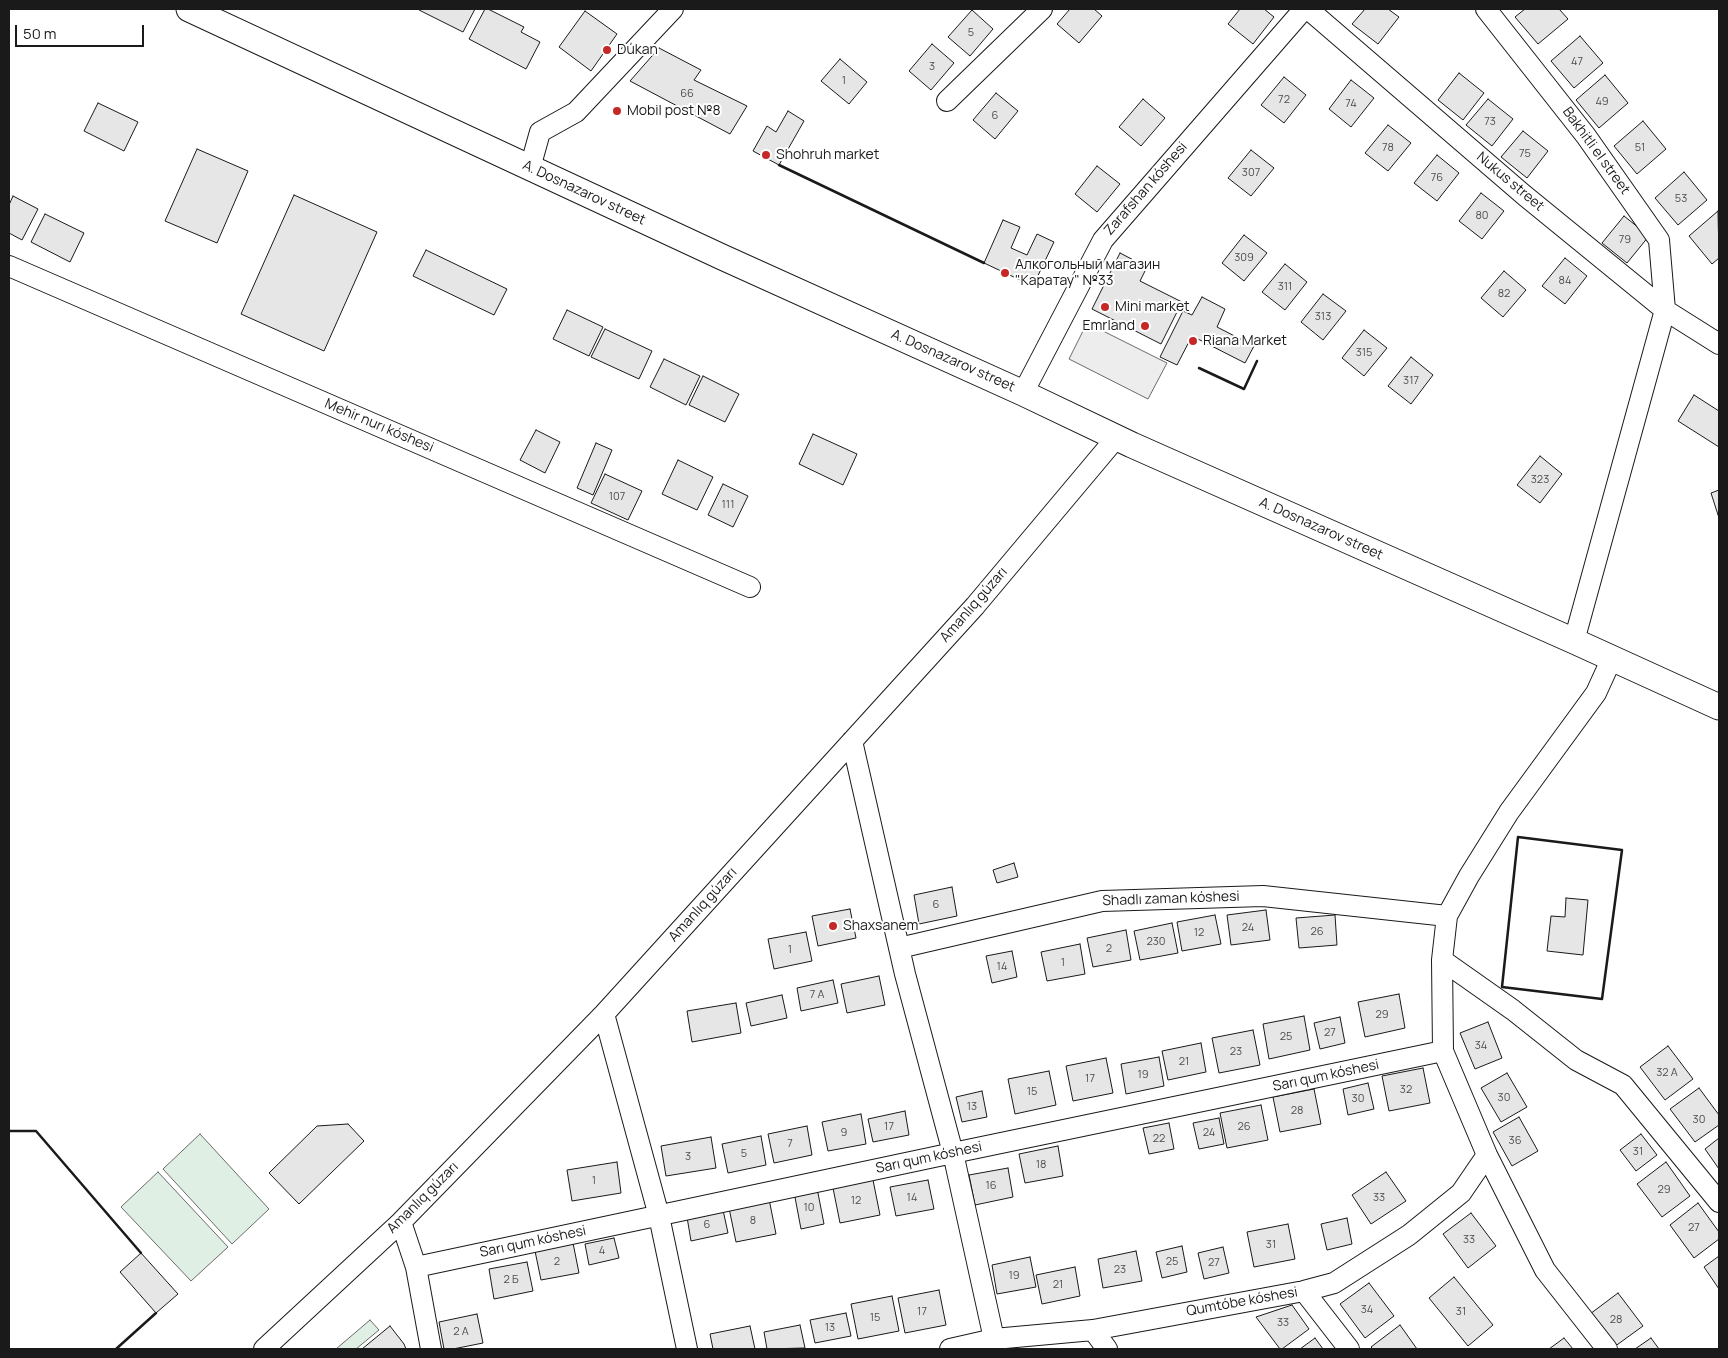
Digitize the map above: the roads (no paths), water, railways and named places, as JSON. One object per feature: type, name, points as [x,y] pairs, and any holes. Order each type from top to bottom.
[{"type":"main road","name":"A. Dosnazarov street","points":[[198,11],[530,168],[1023,393],[1116,438],[1719,707]]},
{"type":"street","points":[[530,168],[540,132],[576,112],[673,9]]},
{"type":"street","points":[[947,101],[1042,9]]},
{"type":"street","name":"Zarafshan kóshesi","points":[[1023,393],[1103,240],[1304,9]]},
{"type":"street","name":"Nukus street","points":[[1308,9],[1524,195],[1665,310],[1719,344]]},
{"type":"street","name":"Bakhitli el street","points":[[1486,9],[1586,136],[1659,240],[1665,310]]},
{"type":"street","name":"Mehir nurı kóshesi","points":[[9,266],[750,587]]},
{"type":"street","points":[[1574,641],[1665,310]]},
{"type":"street","name":"Amanlıq gúzarı","points":[[264,1349],[401,1222],[604,1014],[975,606],[1116,438]]},
{"type":"street","points":[[1607,1349],[1546,1270],[1487,1154],[1443,1051],[1442,960],[1447,916],[1469,876],[1509,812],[1596,693],[1612,658]]},
{"type":"street","points":[[852,741],[899,948],[953,1153],[994,1339]]},
{"type":"street","name":"Shadlı zaman kóshesi","points":[[899,948],[1102,901],[1263,896],[1447,916]]},
{"type":"street","points":[[1442,960],[1513,1010],[1576,1060],[1623,1085],[1719,1202]]},
{"type":"street","points":[[604,1014],[659,1216],[687,1349]]},
{"type":"street","name":"Sarı qum kóshesi","points":[[416,1267],[1443,1051]]},
{"type":"street","name":"Qumtóbe kóshesi","points":[[950,1349],[994,1339],[1093,1330],[1304,1291],[1334,1283],[1409,1235],[1461,1193],[1487,1154]]},
{"type":"street","points":[[401,1222],[416,1267],[431,1349]]},
{"type":"street","points":[[1304,1291],[1349,1349]]},
{"type":"street","points":[[1093,1330],[1107,1349]]},
{"type":"place","name":"Dúkan","points":[[607,50]]},
{"type":"place","name":"Mobil post №8","points":[[617,111]]},
{"type":"place","name":"Shohruh market","points":[[766,155]]},
{"type":"place","name":"Алкогольный магазин \"Каратау\" №33","points":[[1005,273]]},
{"type":"place","name":"Mini market","points":[[1105,307]]},
{"type":"place","name":"Emrland","points":[[1145,326]]},
{"type":"place","name":"Riana Market","points":[[1193,341]]},
{"type":"place","name":"Shaxsanem","points":[[833,926]]}]
